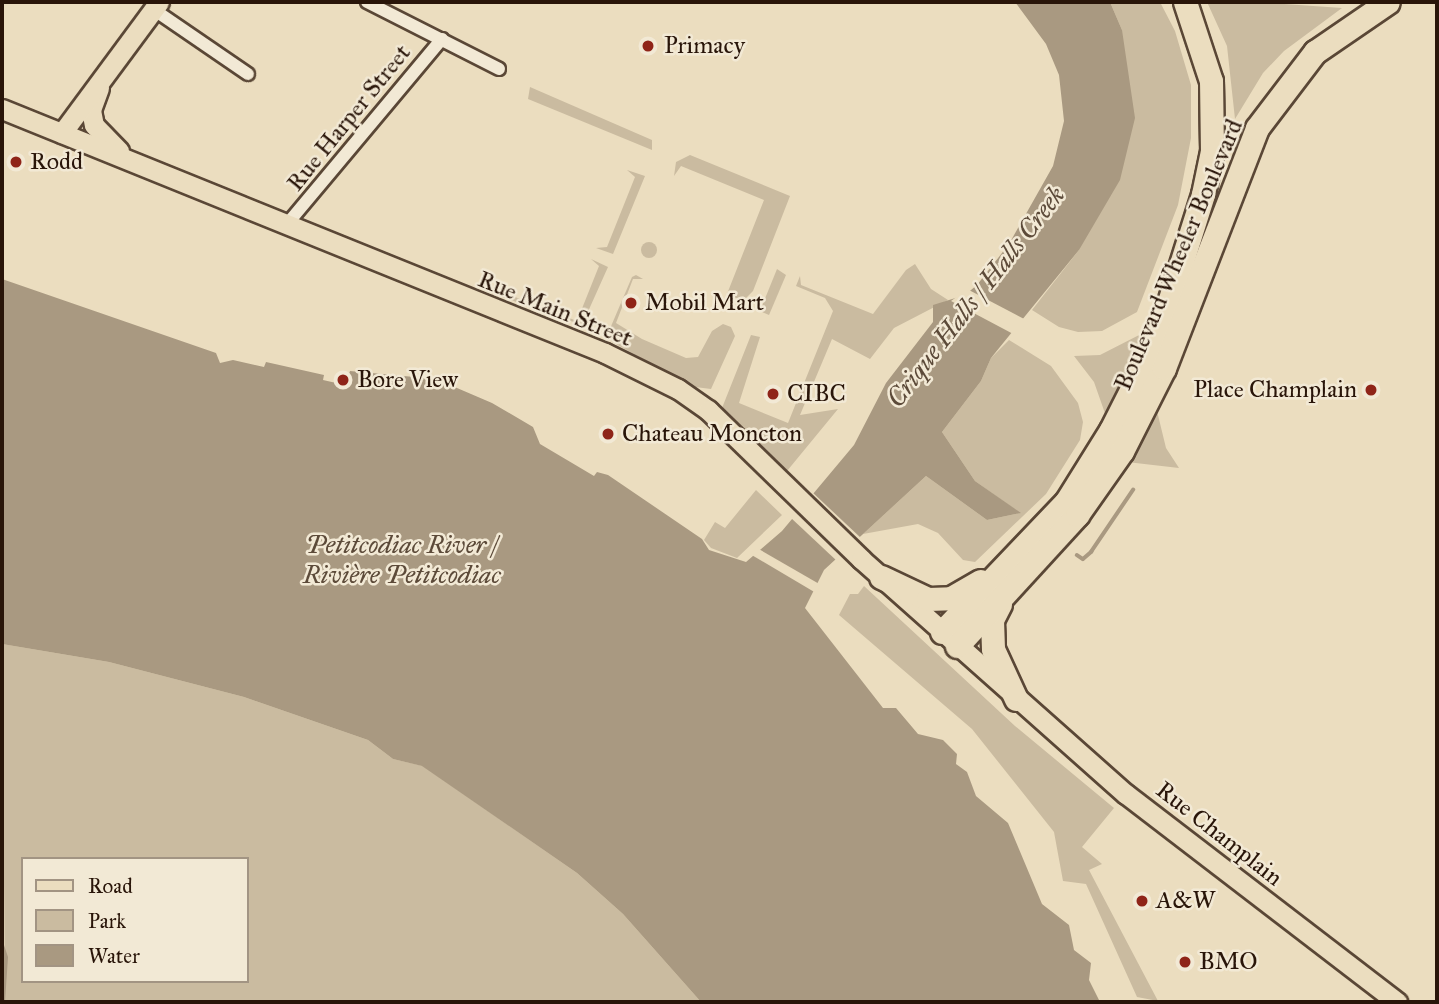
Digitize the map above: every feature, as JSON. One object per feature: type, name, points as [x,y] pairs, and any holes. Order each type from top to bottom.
[{"type":"highway","name":"Boulevard Wheeler Boulevard","points":[[950,639],[1031,544],[1095,460],[1158,337],[1203,194],[1212,151],[1211,81],[1185,2]]},
{"type":"highway","name":"Boulevard Wheeler Boulevard","points":[[950,639],[1007,590],[1077,515],[1122,451],[1164,368],[1257,128],[1314,52],[1388,2]]},
{"type":"highway","points":[[881,577],[929,598],[951,598],[967,591],[1031,544]]},
{"type":"highway","points":[[1007,590],[992,620],[993,649],[1016,699]]},
{"type":"main road","points":[[62,133],[156,5]]},
{"type":"main road","points":[[104,74],[91,110],[94,125],[126,157]]},
{"type":"main road","name":"Rue Main Street","points":[[2,109],[605,353],[678,389],[708,410],[781,484],[950,639]]},
{"type":"main road","name":"Rue Champlain","points":[[950,639],[1126,794],[1397,1002]]},
{"type":"street","points":[[367,2],[499,69]]},
{"type":"street","points":[[156,5],[248,74]]},
{"type":"street","name":"Rue Harper Street","points":[[288,223],[442,39]]},
{"type":"green space","points":[[1110,2],[1160,2],[1175,31],[1191,85],[1191,138],[1178,205],[1137,312],[1102,331],[1078,332],[1059,327],[1032,310],[1079,250],[1122,30]]},
{"type":"green space","points":[[1207,2],[1256,2],[1342,8],[1284,51],[1263,73],[1235,119],[1227,46]]},
{"type":"green space","points":[[530,87],[652,140],[652,150],[528,99]]},
{"type":"green space","points":[[690,155],[790,196],[753,291],[743,301],[727,294],[764,200],[681,166],[674,176],[676,162]]},
{"type":"green space","points":[[627,170],[645,176],[613,254],[596,248],[607,247],[635,177]]},
{"type":"green space","points":[[646,242],[652,242],[657,250],[655,256],[646,258],[641,253],[641,247]]},
{"type":"green space","points":[[591,259],[608,267],[582,325],[485,291],[479,283],[577,321],[599,266]]},
{"type":"green space","points":[[915,264],[931,289],[948,300],[894,328],[870,359],[832,339],[800,415],[838,409],[787,471],[722,408],[751,335],[760,337],[739,403],[788,423],[833,311],[825,298],[796,286],[800,276],[801,285],[873,314],[906,270]]},
{"type":"green space","points":[[777,269],[786,275],[769,315],[760,311]]},
{"type":"green space","points":[[636,275],[643,279],[633,279],[616,323],[642,339],[686,358],[698,357],[712,331],[723,324],[731,327],[735,336],[711,389],[695,387],[612,342],[609,331],[632,277]]},
{"type":"green space","points":[[1147,331],[1107,419],[1094,382],[1074,356],[1100,355]]},
{"type":"green space","points":[[1009,340],[1051,366],[1078,403],[1083,422],[1080,440],[1046,494],[975,562],[963,560],[938,533],[918,524],[863,534],[926,476],[987,520],[1020,513],[975,481],[942,432],[981,381],[991,358]]},
{"type":"green space","points":[[1157,411],[1166,448],[1179,468],[1127,462]]},
{"type":"green space","points":[[756,490],[782,515],[737,558],[711,548],[704,540],[715,522],[725,528]]},
{"type":"green space","points":[[864,586],[1015,726],[1114,808],[1082,847],[1102,864],[1089,870],[1158,1001],[1137,997],[1086,884],[1063,881],[1054,832],[972,729],[839,615],[850,594],[858,594]]},
{"type":"green space","points":[[2,644],[109,662],[244,697],[368,740],[393,759],[423,766],[577,873],[623,914],[701,1002],[5,1002]]},
{"type":"water","name":"Petitcodiac River / Rivière Petitcodiac","points":[[1015,2],[1110,2],[1122,30],[1135,118],[1120,180],[1079,250],[991,358],[981,381],[942,432],[975,481],[1021,513],[987,520],[926,476],[824,570],[805,608],[883,708],[896,708],[918,734],[943,740],[957,754],[956,764],[967,772],[976,796],[1008,823],[1042,904],[1069,925],[1074,950],[1091,963],[1089,980],[1100,1002],[701,1002],[623,914],[577,873],[422,766],[393,759],[368,740],[244,697],[109,662],[2,644],[2,279],[216,353],[220,363],[233,360],[264,367],[266,362],[324,375],[323,380],[345,385],[350,371],[436,379],[492,403],[533,427],[540,444],[594,476],[597,472],[608,475],[702,539],[709,550],[746,562],[782,531],[854,445],[886,383],[933,322],[933,305],[965,295],[977,285],[1009,244],[1053,166],[1064,121],[1059,75],[1046,44]]},
{"type":"water","points":[[2,939],[8,957],[5,1002],[2,1002]]},
{"type":"pier","points":[[967,289],[1028,321],[1017,336],[951,301]]},
{"type":"pier","points":[[811,491],[862,539],[838,562],[790,517]]},
{"type":"pier","points":[[757,548],[821,585],[816,593],[750,554]]},
{"type":"waterway","points":[[1077,555],[1083,559],[1091,552],[1133,490]]},
{"type":"place","name":"Primacy","points":[[648,46]]},
{"type":"place","name":"Rodd","points":[[16,162]]},
{"type":"place","name":"Mobil Mart","points":[[631,303]]},
{"type":"place","name":"Bore View","points":[[343,380]]},
{"type":"place","name":"Place Champlain","points":[[1371,390]]},
{"type":"place","name":"CIBC","points":[[773,394]]},
{"type":"place","name":"Chateau Moncton","points":[[608,434]]},
{"type":"place","name":"A&W","points":[[1142,901]]},
{"type":"place","name":"BMO","points":[[1185,962]]},
{"type":"water label","name":"Crique Halls / Halls Creek","points":[[976,297]]}]
